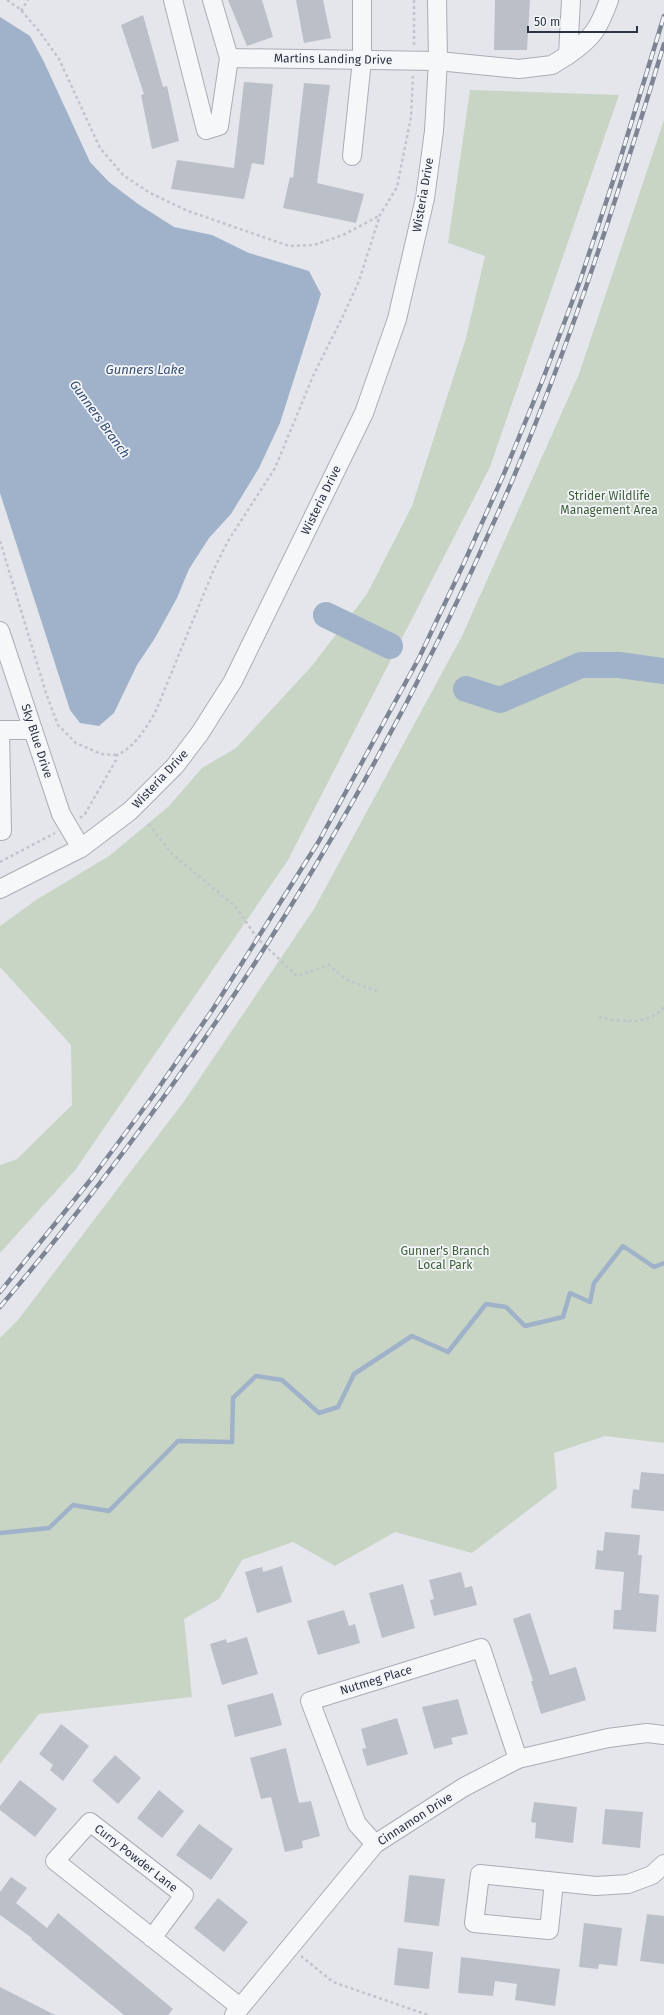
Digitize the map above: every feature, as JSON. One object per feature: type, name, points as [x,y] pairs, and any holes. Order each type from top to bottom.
[{"type":"street","points":[[173,0],[206,130],[219,126],[228,58],[212,0]]},
{"type":"street","points":[[352,156],[362,60],[362,0]]},
{"type":"street","name":"Wisteria Drive","points":[[0,889],[81,848],[130,811],[175,766],[200,733],[232,681],[364,413],[397,319],[425,198],[434,131],[438,62],[437,0]]},
{"type":"street","points":[[568,55],[570,0]]},
{"type":"street","name":"Martins Landing Drive","points":[[228,58],[414,61],[519,69],[552,65],[588,41],[602,21],[609,0]]},
{"type":"street","name":"Sky Blue Drive","points":[[0,631],[60,814],[81,848]]},
{"type":"street","points":[[0,718],[2,831]]},
{"type":"street","points":[[0,730],[33,730]]},
{"type":"street","name":"Nutmeg Place","points":[[374,1844],[356,1824],[310,1701],[480,1648],[518,1759]]},
{"type":"street","name":"Cinnamon Drive","points":[[237,2011],[374,1844],[464,1787],[518,1759],[608,1738],[647,1734],[664,1735]]},
{"type":"street","name":"Curry Powder Lane","points":[[152,1938],[184,1895],[90,1822],[55,1861],[152,1938],[237,2011]]},
{"type":"street","points":[[554,1882],[549,1930],[474,1923],[480,1874],[596,1886],[628,1884],[652,1875],[664,1864]]},
{"type":"path","points":[[6,0],[21,11],[39,32],[58,59],[100,148],[124,175],[150,193],[195,214],[289,246],[314,245],[343,235],[380,215]]},
{"type":"path","points":[[21,11],[28,0]]},
{"type":"path","points":[[0,862],[68,826],[85,814],[100,785],[116,760],[117,755],[132,744],[143,732],[155,713],[214,569],[232,535],[275,468],[313,376],[344,316],[359,281],[380,215],[397,187],[411,117],[414,61],[414,0]]},
{"type":"path","points":[[0,541],[46,693],[58,725],[76,743],[101,754],[117,755]]},
{"type":"path","points":[[149,824],[171,853],[236,907],[257,938],[297,976],[329,965],[347,980],[377,991]]},
{"type":"path","points":[[599,1017],[615,1021],[632,1021],[648,1018],[664,1007]]},
{"type":"path","points":[[290,1946],[333,1982],[428,2015]]},
{"type":"green space","points":[[470,90],[619,95],[490,467],[288,860],[76,1169],[0,1253],[0,1165],[17,1159],[72,1105],[71,1045],[0,967],[0,926],[36,900],[109,856],[169,806],[202,768],[236,748],[311,667],[367,594],[412,506],[466,338],[485,256],[448,243]]},
{"type":"green space","name":"Gunner's Branch Local Park","points":[[664,120],[664,1443],[605,1436],[554,1453],[557,1488],[472,1553],[395,1532],[335,1566],[293,1542],[242,1560],[219,1599],[184,1619],[192,1697],[39,1714],[0,1764],[0,1338],[18,1320],[185,1100],[314,909],[462,636],[579,374]]},
{"type":"water","name":"Gunners Lake","points":[[0,17],[30,36],[44,62],[90,162],[109,182],[138,204],[174,227],[212,235],[249,253],[309,271],[321,294],[280,423],[259,468],[231,514],[209,538],[189,569],[177,598],[155,638],[137,665],[114,713],[99,726],[80,723],[70,710],[0,493]]},
{"type":"building","points":[[228,0],[262,0],[273,37],[247,46]]},
{"type":"building","points":[[296,0],[323,0],[331,38],[304,43]]},
{"type":"building","points":[[495,0],[530,0],[527,50],[494,50]]},
{"type":"building","points":[[143,15],[163,87],[167,86],[179,141],[152,149],[141,95],[144,94],[121,25]]},
{"type":"building","points":[[244,82],[273,84],[264,165],[252,163],[244,199],[171,189],[177,160],[234,168]]},
{"type":"building","points":[[304,83],[330,85],[317,183],[364,194],[356,223],[283,208],[290,177],[293,178]]},
{"type":"building","points":[[641,1472],[664,1474],[664,1511],[631,1508],[633,1489],[639,1490]]},
{"type":"building","points":[[605,1532],[640,1535],[638,1555],[642,1555],[639,1593],[659,1595],[656,1632],[613,1629],[614,1610],[621,1610],[624,1572],[595,1569],[597,1550],[603,1551]]},
{"type":"building","points":[[282,1566],[292,1602],[257,1613],[245,1572],[262,1567],[263,1572]]},
{"type":"building","points":[[461,1572],[465,1588],[472,1586],[477,1605],[434,1616],[430,1600],[434,1599],[429,1580]]},
{"type":"building","points":[[403,1584],[415,1628],[382,1638],[369,1593]]},
{"type":"building","points":[[344,1610],[349,1626],[355,1624],[360,1643],[318,1655],[307,1621]]},
{"type":"building","points":[[530,1613],[550,1675],[576,1667],[586,1700],[541,1714],[531,1681],[533,1681],[513,1619]]},
{"type":"building","points":[[247,1637],[258,1674],[222,1685],[210,1644],[226,1639],[227,1643]]},
{"type":"building","points":[[273,1693],[282,1725],[235,1737],[227,1705]]},
{"type":"building","points":[[458,1699],[468,1734],[451,1738],[453,1744],[434,1749],[422,1707]]},
{"type":"building","points":[[397,1718],[408,1754],[367,1766],[362,1749],[366,1748],[361,1729]]},
{"type":"building","points":[[61,1724],[89,1746],[63,1781],[50,1770],[53,1765],[39,1754]]},
{"type":"building","points":[[286,1748],[299,1803],[311,1801],[320,1836],[302,1841],[303,1848],[285,1852],[271,1797],[261,1799],[250,1758]]},
{"type":"building","points":[[115,1755],[141,1778],[118,1804],[92,1781]]},
{"type":"building","points":[[20,1780],[57,1809],[35,1837],[0,1810],[0,1806]]},
{"type":"building","points":[[159,1790],[184,1811],[162,1838],[137,1818]]},
{"type":"building","points":[[534,1802],[577,1807],[573,1843],[535,1838],[536,1823],[531,1822]]},
{"type":"building","points":[[605,1809],[643,1812],[640,1848],[602,1844]]},
{"type":"building","points":[[199,1824],[233,1849],[211,1880],[176,1855]]},
{"type":"building","points":[[409,1875],[445,1879],[439,1926],[404,1922]]},
{"type":"building","points":[[11,1877],[27,1888],[16,1903],[47,1928],[58,1913],[173,2009],[168,2015],[124,2015],[31,1939],[32,1938],[0,1915],[0,1892]]},
{"type":"building","points":[[218,1898],[248,1922],[224,1952],[194,1928]]},
{"type":"building","points":[[647,1914],[664,1916],[664,1964],[640,1961]]},
{"type":"building","points":[[584,1923],[622,1928],[617,1966],[599,1964],[598,1969],[579,1967]]},
{"type":"building","points":[[398,1948],[433,1952],[429,1989],[394,1985]]},
{"type":"building","points":[[461,1957],[560,1969],[555,2006],[515,2000],[517,1984],[495,1981],[493,1996],[458,1993]]},
{"type":"building","points":[[0,1987],[55,2015],[0,2015]]},
{"type":"waterway","name":"Gunners Branch","points":[[326,615],[390,646]]},
{"type":"waterway","name":"Gunners Branch","points":[[466,689],[500,700],[581,665],[619,665],[664,671]]},
{"type":"waterway","points":[[0,1533],[49,1528],[73,1505],[109,1511],[178,1441],[232,1442],[233,1398],[256,1376],[282,1380],[319,1413],[338,1407],[354,1374],[412,1336],[448,1352],[486,1304],[506,1307],[525,1326],[563,1317],[570,1293],[590,1302],[594,1283],[623,1246],[654,1267],[664,1263]]},
{"type":"railway","points":[[0,1292],[92,1178],[153,1096],[213,1009],[319,841],[419,658],[503,476],[543,379],[580,281],[619,163],[664,16]]},
{"type":"railway","points":[[0,1307],[77,1213],[151,1115],[221,1015],[287,913],[349,808],[408,701],[462,592],[534,428],[594,265],[664,44]]},
{"type":"park label","name":"Strider Wildlife Management Area","points":[[609,503]]}]
